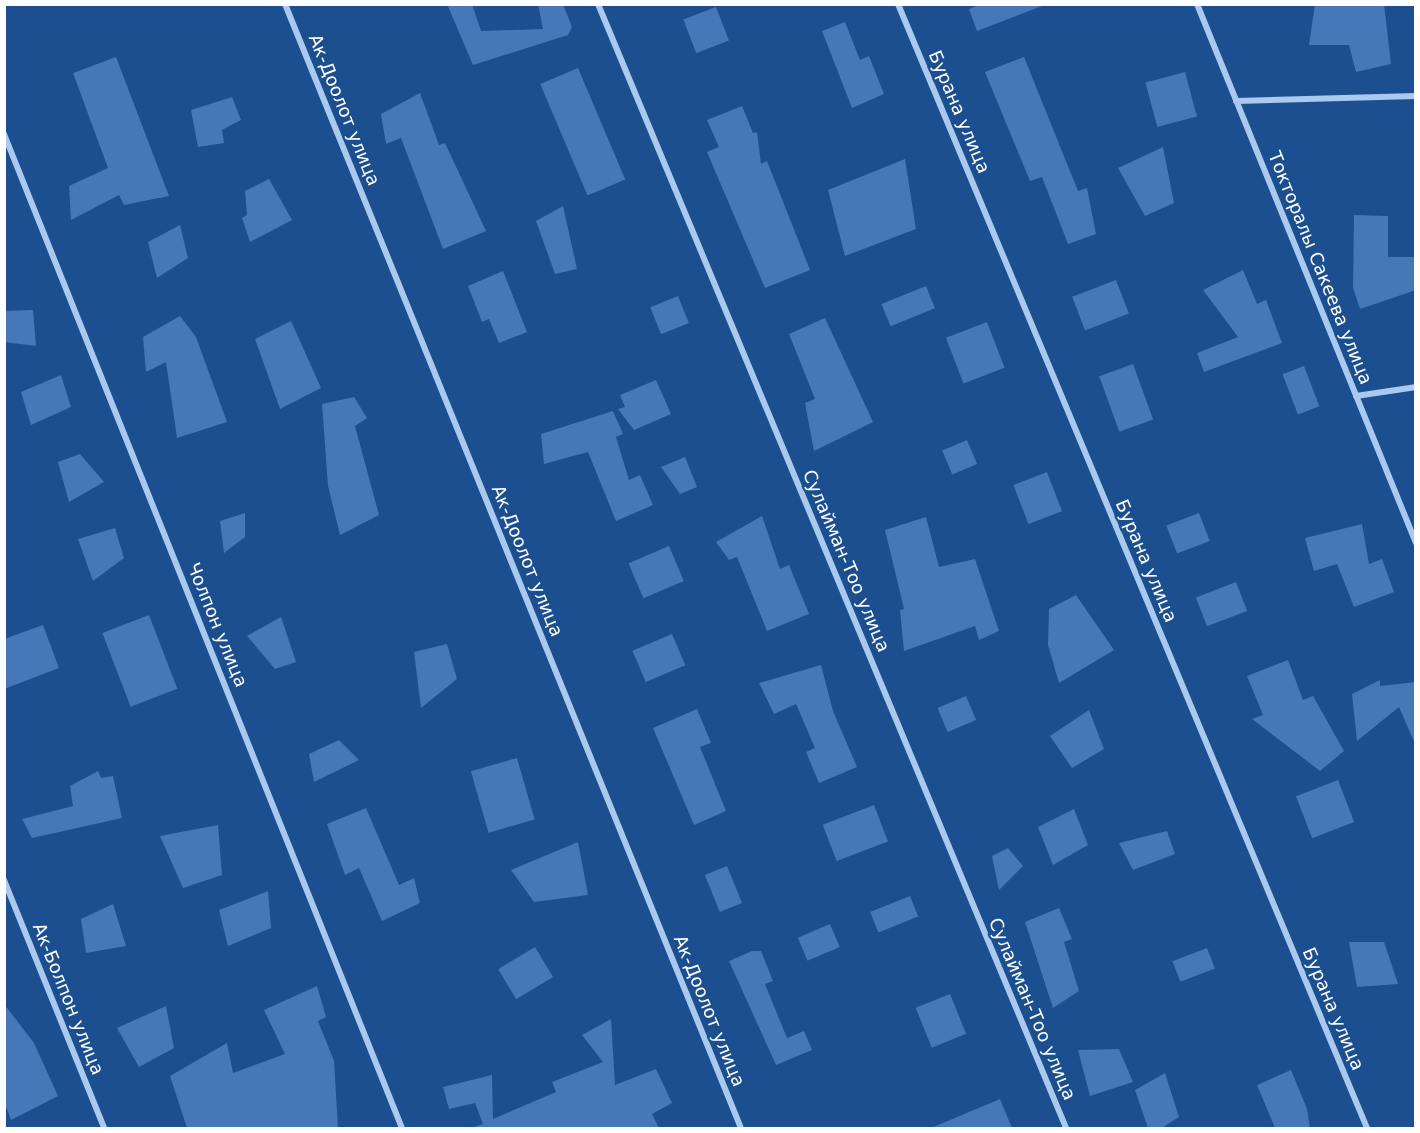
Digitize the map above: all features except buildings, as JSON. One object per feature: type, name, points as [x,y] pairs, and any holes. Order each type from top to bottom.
[{"type":"street","name":"Ак-Доолот улица","points":[[285,4],[741,1128]]},
{"type":"street","name":"Сулайман-Тоо улица","points":[[597,4],[1066,1128]]},
{"type":"street","name":"Бурана улица","points":[[898,4],[1366,1128]]},
{"type":"street","name":"Токторалы Сакеева улица","points":[[1197,4],[1416,543]]},
{"type":"street","points":[[1236,101],[1416,96]]},
{"type":"street","name":"Чолпон улица","points":[[4,134],[402,1128]]},
{"type":"street","points":[[1356,396],[1416,387]]},
{"type":"street","name":"Ак-Болпон улица","points":[[4,880],[104,1128]]}]
